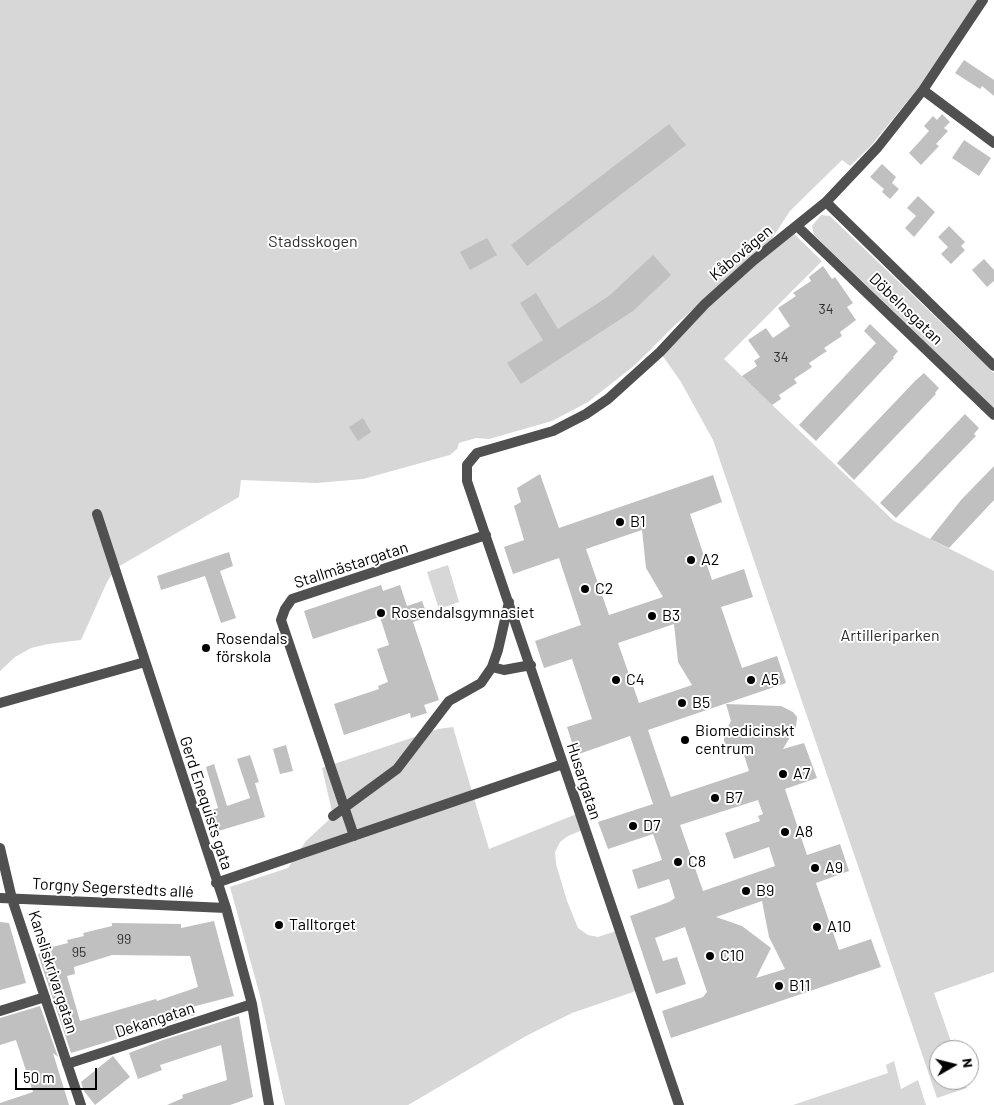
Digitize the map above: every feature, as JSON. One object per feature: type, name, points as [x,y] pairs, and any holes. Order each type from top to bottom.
[{"type":"street","name":"Kåbovägen","points":[[467,465],[477,453],[552,431],[586,414],[608,399],[660,352],[705,304],[754,260],[826,202],[878,147],[923,90],[983,0]]},
{"type":"street","points":[[923,90],[994,143]]},
{"type":"street","name":"Döbelnsgatan","points":[[826,202],[994,366]]},
{"type":"street","name":"Döbelnsgatan","points":[[797,226],[994,415]]},
{"type":"street","name":"Husargatan","points":[[467,465],[467,481],[679,1105]]},
{"type":"street","name":"Gerd Enequists gata","points":[[97,514],[216,883],[226,908],[252,1004],[269,1105]]},
{"type":"street","name":"Stallmästargatan","points":[[354,836],[281,620],[285,609],[292,599],[486,535]]},
{"type":"street","points":[[333,816],[397,769],[449,701],[481,683],[492,667],[509,602]]},
{"type":"street","points":[[0,703],[145,662]]},
{"type":"street","points":[[492,667],[504,670],[530,665]]},
{"type":"street","points":[[216,883],[563,764]]},
{"type":"street","name":"Kansliskrivargatan","points":[[0,848],[12,899],[81,1105]]},
{"type":"street","name":"Torgny Segerstedts allé","points":[[0,898],[226,908]]},
{"type":"street","points":[[0,1011],[45,997]]},
{"type":"street","name":"Dekangatan","points":[[67,1064],[252,1004]]},
{"type":"green space","name":"Stadsskogen","points":[[0,0],[977,0],[918,88],[870,147],[850,166],[842,160],[790,211],[769,243],[675,325],[635,365],[588,402],[552,421],[489,439],[476,438],[459,443],[457,449],[450,455],[363,479],[317,483],[241,480],[239,497],[116,568],[107,582],[81,640],[31,648],[15,657],[0,671]]},
{"type":"green space","points":[[821,215],[830,216],[994,373],[994,408],[814,235],[812,226]]},
{"type":"green space","name":"Artilleriparken","points":[[791,231],[822,261],[724,359],[894,521],[994,571],[994,972],[934,993],[950,1040],[929,1040],[929,1074],[713,440],[681,382],[660,352],[705,304]]},
{"type":"green space","points":[[448,565],[459,602],[439,609],[427,572]]},
{"type":"green space","points":[[453,727],[489,849],[579,813],[585,829],[568,836],[560,842],[555,852],[556,864],[567,901],[578,928],[588,935],[598,937],[619,930],[639,990],[572,1013],[526,1036],[408,1105],[285,1105],[259,992],[230,887],[288,868],[306,841],[333,816],[322,768],[438,729]]},
{"type":"green space","points":[[894,1061],[901,1089],[918,1080],[926,1105],[793,1105],[888,1073],[886,1065]]},
{"type":"green space","name":"Artilleriparken","points":[[934,1090],[961,1090],[937,1098]]},
{"type":"building","points":[[964,60],[994,80],[994,96],[982,86],[980,89],[955,73]]},
{"type":"building","points":[[942,114],[950,122],[944,128],[948,131],[936,144],[939,146],[921,165],[909,153],[929,131],[924,126],[933,116],[937,120]]},
{"type":"building","points":[[669,124],[686,145],[527,266],[511,245]]},
{"type":"building","points":[[964,140],[991,158],[979,176],[952,158]]},
{"type":"building","points":[[882,164],[896,177],[892,183],[899,189],[890,199],[882,192],[884,189],[870,177]]},
{"type":"building","points":[[918,196],[935,212],[914,237],[905,228],[916,216],[907,208]]},
{"type":"building","points":[[949,226],[965,242],[961,246],[965,250],[951,264],[941,254],[948,247],[938,237]]},
{"type":"building","points":[[487,238],[497,255],[470,270],[460,252]]},
{"type":"building","points":[[653,255],[671,275],[633,311],[521,384],[507,363],[543,340],[520,303],[536,293],[558,329],[609,296]]},
{"type":"building","points":[[984,259],[994,270],[994,281],[987,287],[972,270]]},
{"type":"building","points":[[823,266],[832,279],[835,277],[853,303],[847,307],[856,320],[840,332],[842,336],[824,348],[827,351],[809,363],[812,367],[794,379],[797,383],[779,395],[781,399],[772,405],[742,376],[757,366],[754,361],[760,357],[748,340],[766,328],[773,338],[790,326],[778,308],[796,296],[793,293],[811,281],[809,277]]},
{"type":"building","points":[[870,324],[898,351],[894,358],[816,441],[799,425],[876,343],[864,331]]},
{"type":"building","points":[[924,373],[939,388],[936,394],[854,480],[837,463]]},
{"type":"building","points":[[965,414],[979,428],[974,434],[976,436],[896,518],[880,503]]},
{"type":"building","points":[[363,418],[371,432],[358,441],[349,427]]},
{"type":"building","points":[[994,466],[994,500],[949,548],[930,539],[961,500]]},
{"type":"building","points":[[540,474],[559,528],[713,475],[722,502],[690,514],[712,580],[744,569],[753,597],[721,607],[742,668],[777,656],[786,683],[648,730],[667,786],[671,797],[749,771],[744,755],[729,750],[724,741],[724,734],[731,721],[726,704],[781,706],[793,712],[797,717],[796,727],[783,749],[804,743],[817,778],[785,789],[807,855],[840,844],[849,871],[816,883],[839,950],[871,939],[881,967],[671,1038],[662,1011],[703,997],[707,992],[685,927],[655,938],[663,961],[677,957],[686,984],[656,994],[630,916],[675,898],[669,879],[638,889],[632,870],[662,860],[653,834],[608,849],[598,822],[653,804],[630,736],[576,755],[567,727],[592,719],[572,659],[544,668],[535,641],[581,625],[559,558],[513,574],[504,547],[524,540],[514,506],[521,502],[517,488]],"holes":[[[642,530],[646,568],[663,597],[609,615],[586,549]],[[674,624],[678,662],[692,685],[639,703],[618,643]],[[758,800],[763,814],[758,816],[760,821],[725,833],[734,859],[769,847],[775,866],[703,891],[680,825]],[[762,901],[769,937],[785,969],[756,978],[771,948],[742,926],[716,917]]]},
{"type":"building","points":[[229,552],[233,566],[220,571],[236,618],[221,623],[205,576],[161,590],[157,576]]},
{"type":"building","name":"Rosendalsgymnasiet","points":[[381,585],[383,591],[400,585],[407,606],[422,601],[428,617],[413,622],[439,700],[424,705],[427,713],[411,718],[410,713],[344,735],[334,704],[379,689],[378,686],[388,682],[377,649],[389,645],[380,617],[313,639],[304,611]]},
{"type":"building","points":[[286,745],[293,771],[280,774],[273,749]]},
{"type":"building","points":[[250,755],[259,782],[255,783],[265,817],[215,832],[209,811],[218,808],[206,767],[214,764],[227,806],[250,798],[237,759]]},
{"type":"building","points":[[214,921],[234,996],[192,1007],[195,1015],[71,1053],[38,954],[52,951],[52,947],[68,943],[67,940],[84,936],[83,933],[112,926],[112,923],[181,924],[181,928]],"holes":[[[112,955],[190,956],[198,987],[157,1001],[156,999],[80,1021],[67,976],[75,974],[74,967]]]},
{"type":"building","points":[[0,922],[9,923],[26,983],[0,990]]},
{"type":"building","points":[[40,1006],[58,1057],[53,1053],[69,1105],[0,1105],[0,1103],[33,1092],[16,1040],[0,1045],[0,1018]]},
{"type":"building","points":[[239,1016],[253,1097],[230,1105],[167,1105],[183,1098],[182,1095],[227,1080],[221,1045],[160,1065],[162,1070],[138,1079],[129,1053]]},
{"type":"building","points":[[113,1056],[130,1077],[95,1105],[84,1091],[81,1082]]},
{"type":"place","name":"B1","points":[[620,522]]},
{"type":"place","name":"A2","points":[[691,560]]},
{"type":"place","name":"C2","points":[[585,589]]},
{"type":"place","name":"Rosendalsgymnasiet","points":[[381,613]]},
{"type":"place","name":"B3","points":[[652,616]]},
{"type":"place","name":"Rosendals förskola","points":[[206,648]]},
{"type":"place","name":"C4","points":[[616,680]]},
{"type":"place","name":"A5","points":[[751,680]]},
{"type":"place","name":"B5","points":[[682,703]]},
{"type":"place","name":"Biomedicinskt centrum","points":[[685,740]]},
{"type":"place","name":"A7","points":[[783,774]]},
{"type":"place","name":"B7","points":[[715,798]]},
{"type":"place","name":"D7","points":[[633,826]]},
{"type":"place","name":"A8","points":[[785,832]]},
{"type":"place","name":"C8","points":[[678,862]]},
{"type":"place","name":"A9","points":[[815,868]]},
{"type":"place","name":"B9","points":[[746,891]]},
{"type":"place","name":"Talltorget","points":[[279,925]]},
{"type":"place","name":"A10","points":[[817,927]]},
{"type":"place","name":"C10","points":[[710,956]]},
{"type":"place","name":"B11","points":[[779,986]]}]
